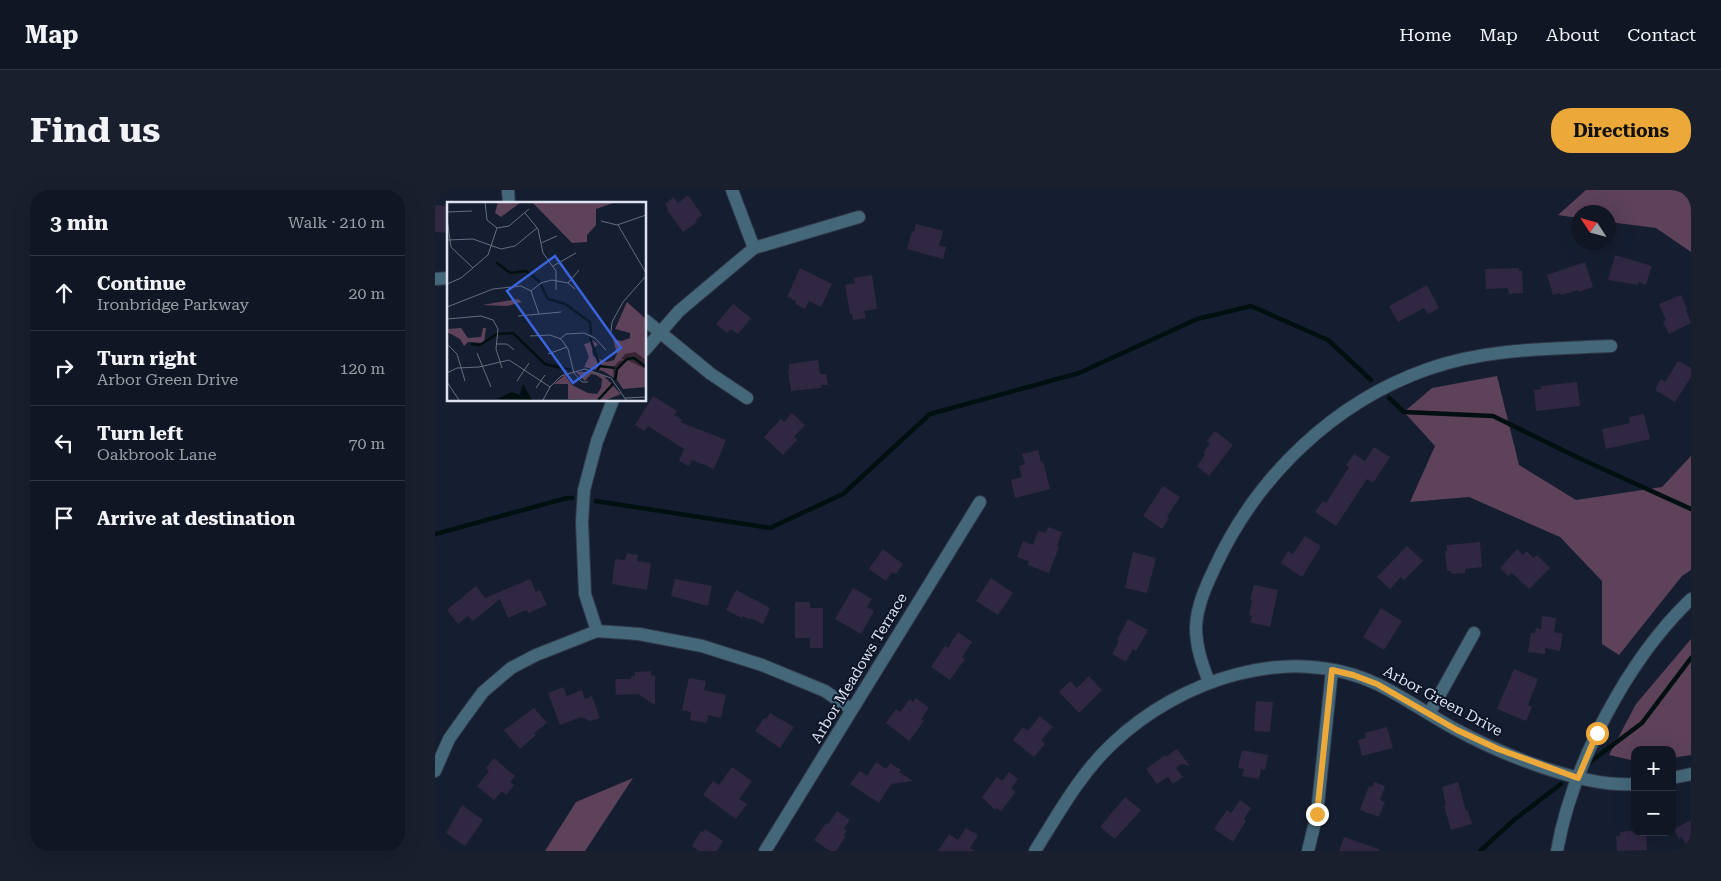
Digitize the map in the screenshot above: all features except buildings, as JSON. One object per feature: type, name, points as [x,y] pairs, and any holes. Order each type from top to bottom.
[{"type":"street","points":[[733,190],[754,248]]},
{"type":"street","points":[[646,349],[679,311],[754,248],[859,217]]},
{"type":"street","points":[[646,321],[711,374],[747,398]]},
{"type":"street","points":[[1209,682],[1201,663],[1196,627],[1202,596],[1221,555],[1240,523],[1275,474],[1319,430],[1347,409],[1377,391],[1430,368],[1500,353],[1611,346]]},
{"type":"street","points":[[597,631],[585,594],[584,490],[597,441],[613,401]]},
{"type":"street","name":"Arbor Meadows Terrace","points":[[765,851],[980,502]]},
{"type":"street","points":[[1557,851],[1578,778],[1597,733],[1622,686],[1644,652],[1691,599]]},
{"type":"street","points":[[435,771],[449,739],[483,692],[511,668],[536,655],[597,631],[639,634],[702,646],[762,665],[825,691],[851,709]]},
{"type":"street","points":[[1429,714],[1474,633]]},
{"type":"street","name":"Arbor Green Drive","points":[[1035,851],[1085,773],[1123,734],[1158,708],[1188,690],[1249,671],[1280,667],[1306,667],[1353,675],[1377,684],[1457,730],[1498,749],[1578,778],[1609,784],[1631,784]]},
{"type":"street","points":[[1308,851],[1317,814],[1332,670]]},
{"type":"street","points":[[1676,777],[1691,774]]},
{"type":"shaded area","points":[[1586,190],[1691,190],[1691,252],[1656,228],[1616,223],[1616,205],[1571,205],[1571,217],[1558,215]]},
{"type":"shaded area","points":[[1497,376],[1519,465],[1576,500],[1662,487],[1691,456],[1691,570],[1682,576],[1619,655],[1602,644],[1602,581],[1560,537],[1469,497],[1410,502],[1435,446],[1404,412],[1432,388]]},
{"type":"shaded area","points":[[1691,639],[1691,755],[1676,757],[1676,746],[1631,746],[1631,760],[1609,755],[1636,704]]},
{"type":"shaded area","points":[[633,778],[585,851],[545,851],[576,802]]},
{"type":"waterway","points":[[596,501],[770,528],[843,494],[930,414],[1079,373],[1197,319],[1251,306],[1328,340],[1371,380]]},
{"type":"waterway","points":[[1389,398],[1404,412],[1493,416],[1581,459],[1691,509]]},
{"type":"waterway","points":[[435,534],[572,498]]},
{"type":"waterway","points":[[1586,765],[1642,723],[1691,658]]},
{"type":"waterway","points":[[1480,851],[1515,819],[1561,784]]},
{"type":"route","points":[[1317,814],[1332,670],[1377,684],[1457,730],[1498,749],[1537,765],[1578,778],[1597,733]]}]
